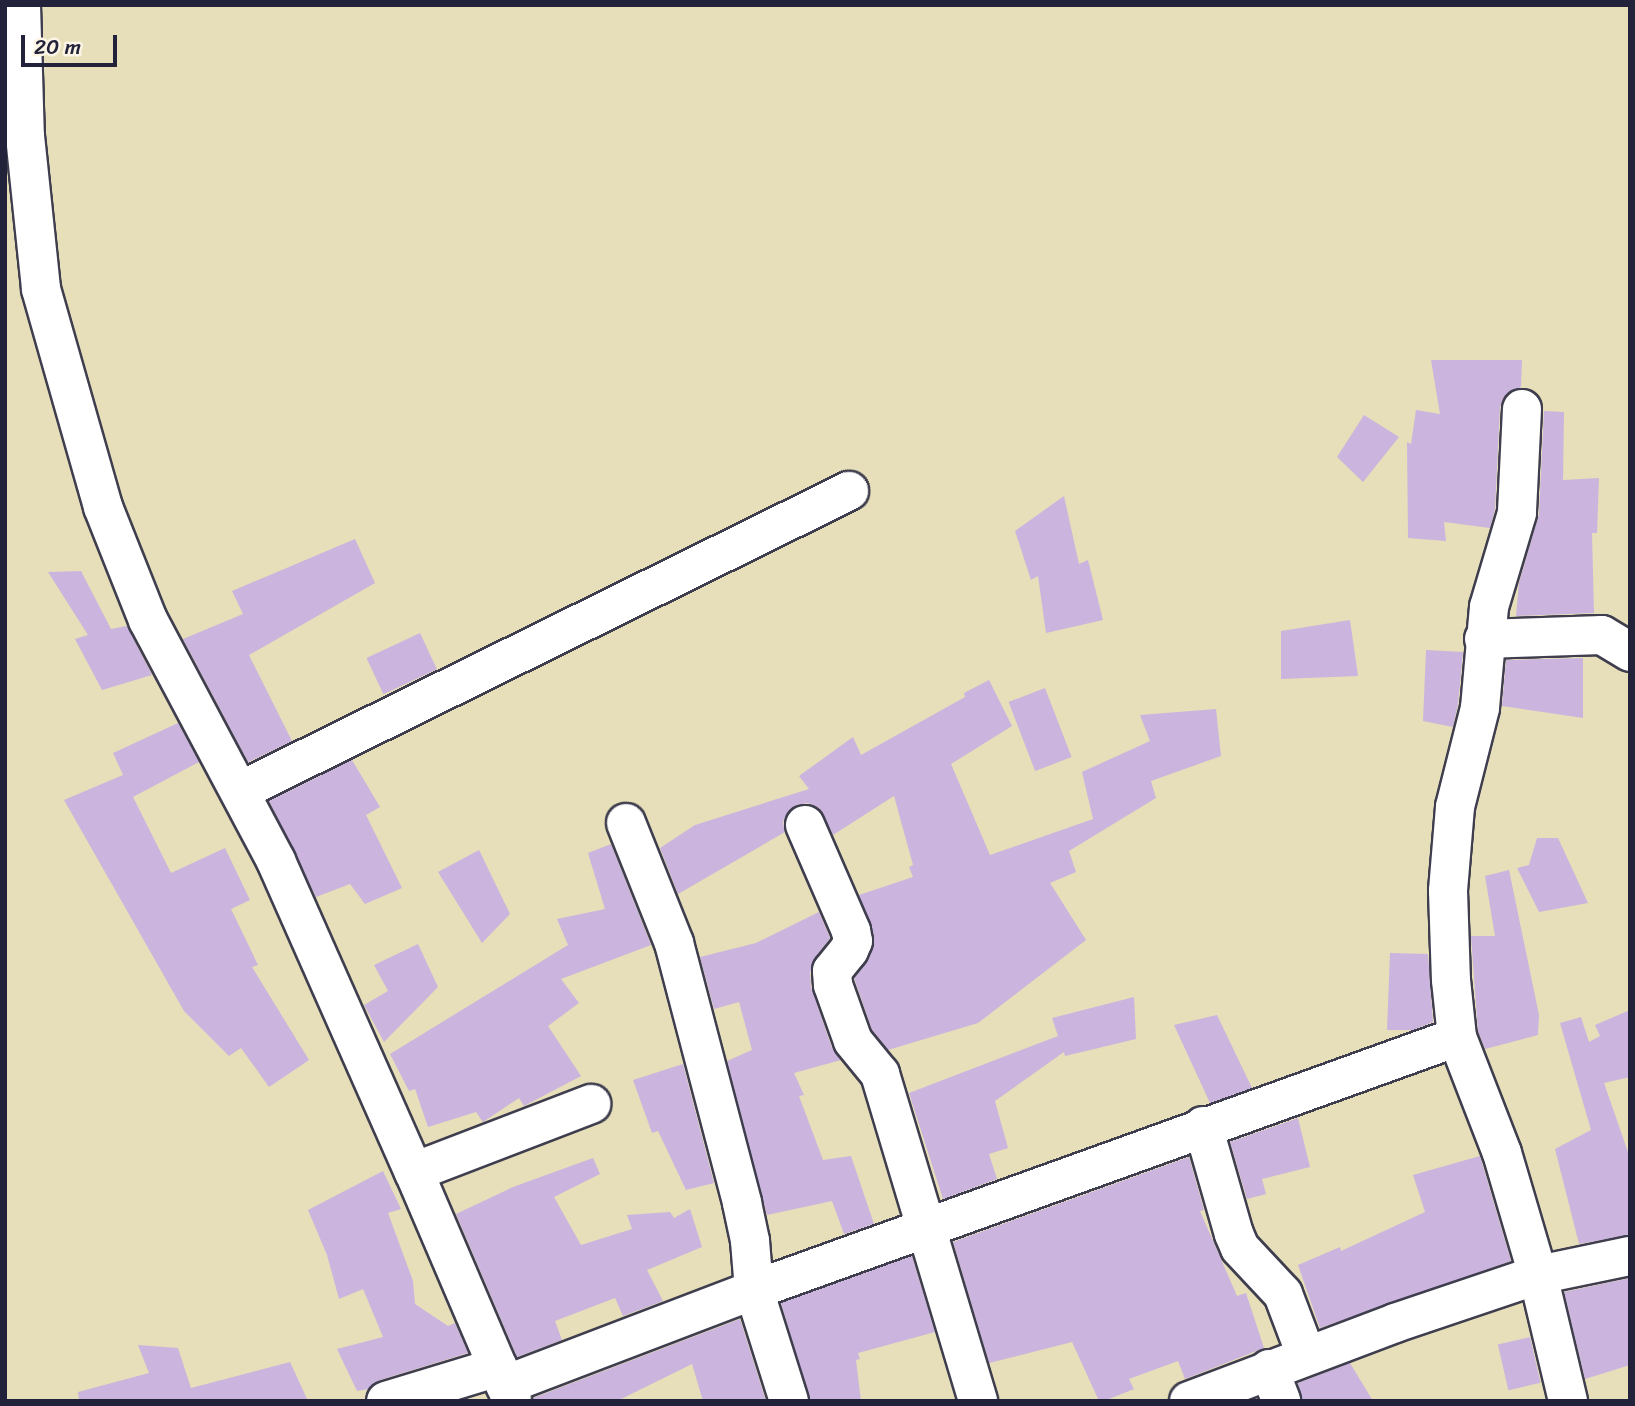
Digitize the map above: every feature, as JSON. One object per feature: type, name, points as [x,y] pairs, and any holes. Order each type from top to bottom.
[{"type":"street","points":[[21,5],[25,136],[41,289],[103,507],[148,620],[276,861],[505,1384]]},
{"type":"street","points":[[1521,409],[1517,513],[1489,607],[1484,639],[1480,708],[1455,807],[1448,891],[1457,1037],[1502,1153],[1538,1275],[1568,1401]]},
{"type":"street","points":[[240,791],[849,491]]},
{"type":"street","points":[[1484,639],[1602,635],[1630,652]]},
{"type":"street","points":[[626,822],[674,943],[742,1203],[750,1241],[754,1290],[789,1401]]},
{"type":"street","points":[[805,825],[853,941],[832,971],[833,985],[853,1041],[880,1074],[978,1401]]},
{"type":"street","points":[[386,1401],[505,1384],[1203,1126],[1457,1037]]},
{"type":"street","points":[[414,1172],[591,1104]]},
{"type":"street","points":[[1203,1126],[1240,1248],[1283,1294],[1306,1355]]},
{"type":"street","points":[[1189,1401],[1275,1385],[1306,1355],[1538,1275],[1630,1256]]},
{"type":"building","points":[[1431,360],[1522,360],[1521,387],[1504,397],[1500,407],[1495,509],[1490,528],[1444,522],[1446,541],[1408,538],[1407,442],[1411,444],[1416,410],[1440,414]]},
{"type":"building","points":[[1544,411],[1564,412],[1563,480],[1599,478],[1597,533],[1592,533],[1594,613],[1516,616],[1519,583],[1539,514]]},
{"type":"building","points":[[1364,415],[1399,437],[1363,482],[1337,457]]},
{"type":"building","points":[[1064,496],[1079,564],[1088,560],[1103,620],[1046,633],[1038,576],[1031,580],[1015,531]]},
{"type":"building","points":[[355,539],[375,583],[249,655],[292,741],[248,762],[183,639],[243,614],[232,591]]},
{"type":"building","points":[[81,571],[111,629],[127,626],[152,675],[102,690],[75,639],[88,635],[48,572]]},
{"type":"building","points":[[1350,620],[1358,676],[1281,679],[1281,631]]},
{"type":"building","points":[[420,633],[437,669],[383,694],[367,658]]},
{"type":"building","points":[[1426,650],[1463,652],[1453,727],[1423,721]]},
{"type":"building","points":[[1583,658],[1583,718],[1502,706],[1506,660]]},
{"type":"building","points":[[989,680],[1012,726],[951,764],[990,855],[1093,819],[1082,772],[1150,741],[1140,715],[1216,709],[1221,756],[1151,781],[1156,798],[1069,851],[1076,872],[1050,883],[1086,940],[978,1023],[888,1050],[872,1030],[854,978],[869,959],[874,938],[859,895],[913,877],[909,867],[913,865],[894,796],[833,835],[819,808],[808,803],[796,805],[787,813],[783,822],[785,832],[678,894],[660,848],[695,825],[809,789],[799,776],[853,737],[861,755],[965,697],[964,693]]},
{"type":"building","points":[[1045,688],[1072,757],[1035,771],[1009,702]]},
{"type":"building","points":[[178,723],[199,762],[133,797],[171,873],[225,848],[250,900],[231,909],[258,965],[252,967],[309,1060],[269,1087],[241,1048],[229,1056],[184,1011],[64,800],[123,775],[113,753]]},
{"type":"building","points":[[352,760],[380,807],[366,815],[402,888],[365,904],[350,884],[316,897],[269,801]]},
{"type":"building","points":[[1537,838],[1558,838],[1588,903],[1539,912],[1517,868],[1529,865]]},
{"type":"building","points":[[611,844],[651,945],[561,979],[579,1003],[548,1026],[581,1076],[524,1106],[519,1098],[483,1122],[476,1112],[428,1127],[415,1089],[409,1091],[390,1054],[568,945],[557,919],[605,909],[588,853]]},
{"type":"building","points":[[479,850],[510,914],[482,943],[438,872]]},
{"type":"building","points":[[1509,870],[1539,1015],[1538,1035],[1485,1049],[1478,1032],[1471,936],[1495,936],[1485,876]]},
{"type":"building","points":[[819,912],[830,938],[815,958],[810,973],[811,987],[832,1048],[841,1060],[794,1073],[804,1095],[799,1096],[823,1160],[851,1156],[874,1224],[844,1234],[832,1201],[767,1215],[727,1061],[752,1050],[739,1002],[714,1009],[700,957],[756,943]]},
{"type":"building","points":[[418,944],[438,987],[384,1042],[364,1005],[388,991],[374,965]]},
{"type":"building","points":[[1390,953],[1428,954],[1433,1022],[1413,1030],[1387,1030]]},
{"type":"building","points":[[1134,997],[1136,1039],[1065,1056],[1064,1052],[995,1101],[1008,1148],[989,1154],[997,1179],[943,1199],[909,1093],[1058,1036],[1052,1018]]},
{"type":"building","points":[[1630,1010],[1630,1077],[1604,1083],[1630,1158],[1630,1235],[1579,1244],[1555,1149],[1591,1130],[1560,1023],[1581,1017],[1589,1042],[1600,1036],[1595,1025]]},
{"type":"building","points":[[1217,1015],[1252,1088],[1210,1103],[1174,1025]]},
{"type":"building","points":[[683,1064],[714,1183],[686,1190],[658,1131],[652,1133],[633,1080]]},
{"type":"building","points":[[1298,1118],[1310,1167],[1262,1179],[1266,1194],[1247,1199],[1230,1142]]},
{"type":"building","points":[[1480,1156],[1511,1261],[1320,1328],[1298,1265],[1340,1247],[1341,1251],[1425,1212],[1413,1175]]},
{"type":"building","points":[[1189,1157],[1204,1210],[1200,1211],[1237,1296],[1246,1293],[1264,1348],[1185,1379],[1178,1361],[1129,1379],[1134,1389],[1104,1401],[1099,1401],[1072,1342],[989,1363],[953,1242]]},
{"type":"building","points":[[593,1158],[600,1174],[554,1197],[581,1245],[632,1229],[627,1215],[670,1212],[674,1218],[690,1209],[702,1247],[647,1270],[663,1301],[623,1316],[615,1298],[555,1321],[562,1340],[517,1357],[456,1214],[513,1187]]},
{"type":"building","points":[[383,1171],[401,1209],[388,1213],[413,1281],[415,1304],[448,1326],[455,1323],[468,1353],[380,1380],[368,1389],[357,1391],[337,1349],[383,1337],[363,1289],[339,1299],[327,1255],[308,1210]]},
{"type":"building","points":[[912,1256],[935,1332],[858,1353],[860,1359],[856,1360],[861,1401],[810,1401],[781,1303]]},
{"type":"building","points":[[1630,1278],[1630,1365],[1585,1379],[1564,1292]]},
{"type":"building","points":[[740,1319],[766,1401],[703,1401],[692,1364],[617,1401],[533,1401],[533,1398]]},
{"type":"building","points":[[1530,1337],[1541,1383],[1508,1390],[1498,1344]]},
{"type":"building","points":[[138,1345],[178,1348],[191,1388],[290,1362],[308,1401],[79,1401],[78,1392],[149,1373]]},
{"type":"building","points":[[1350,1363],[1373,1401],[1302,1401],[1298,1383]]}]
